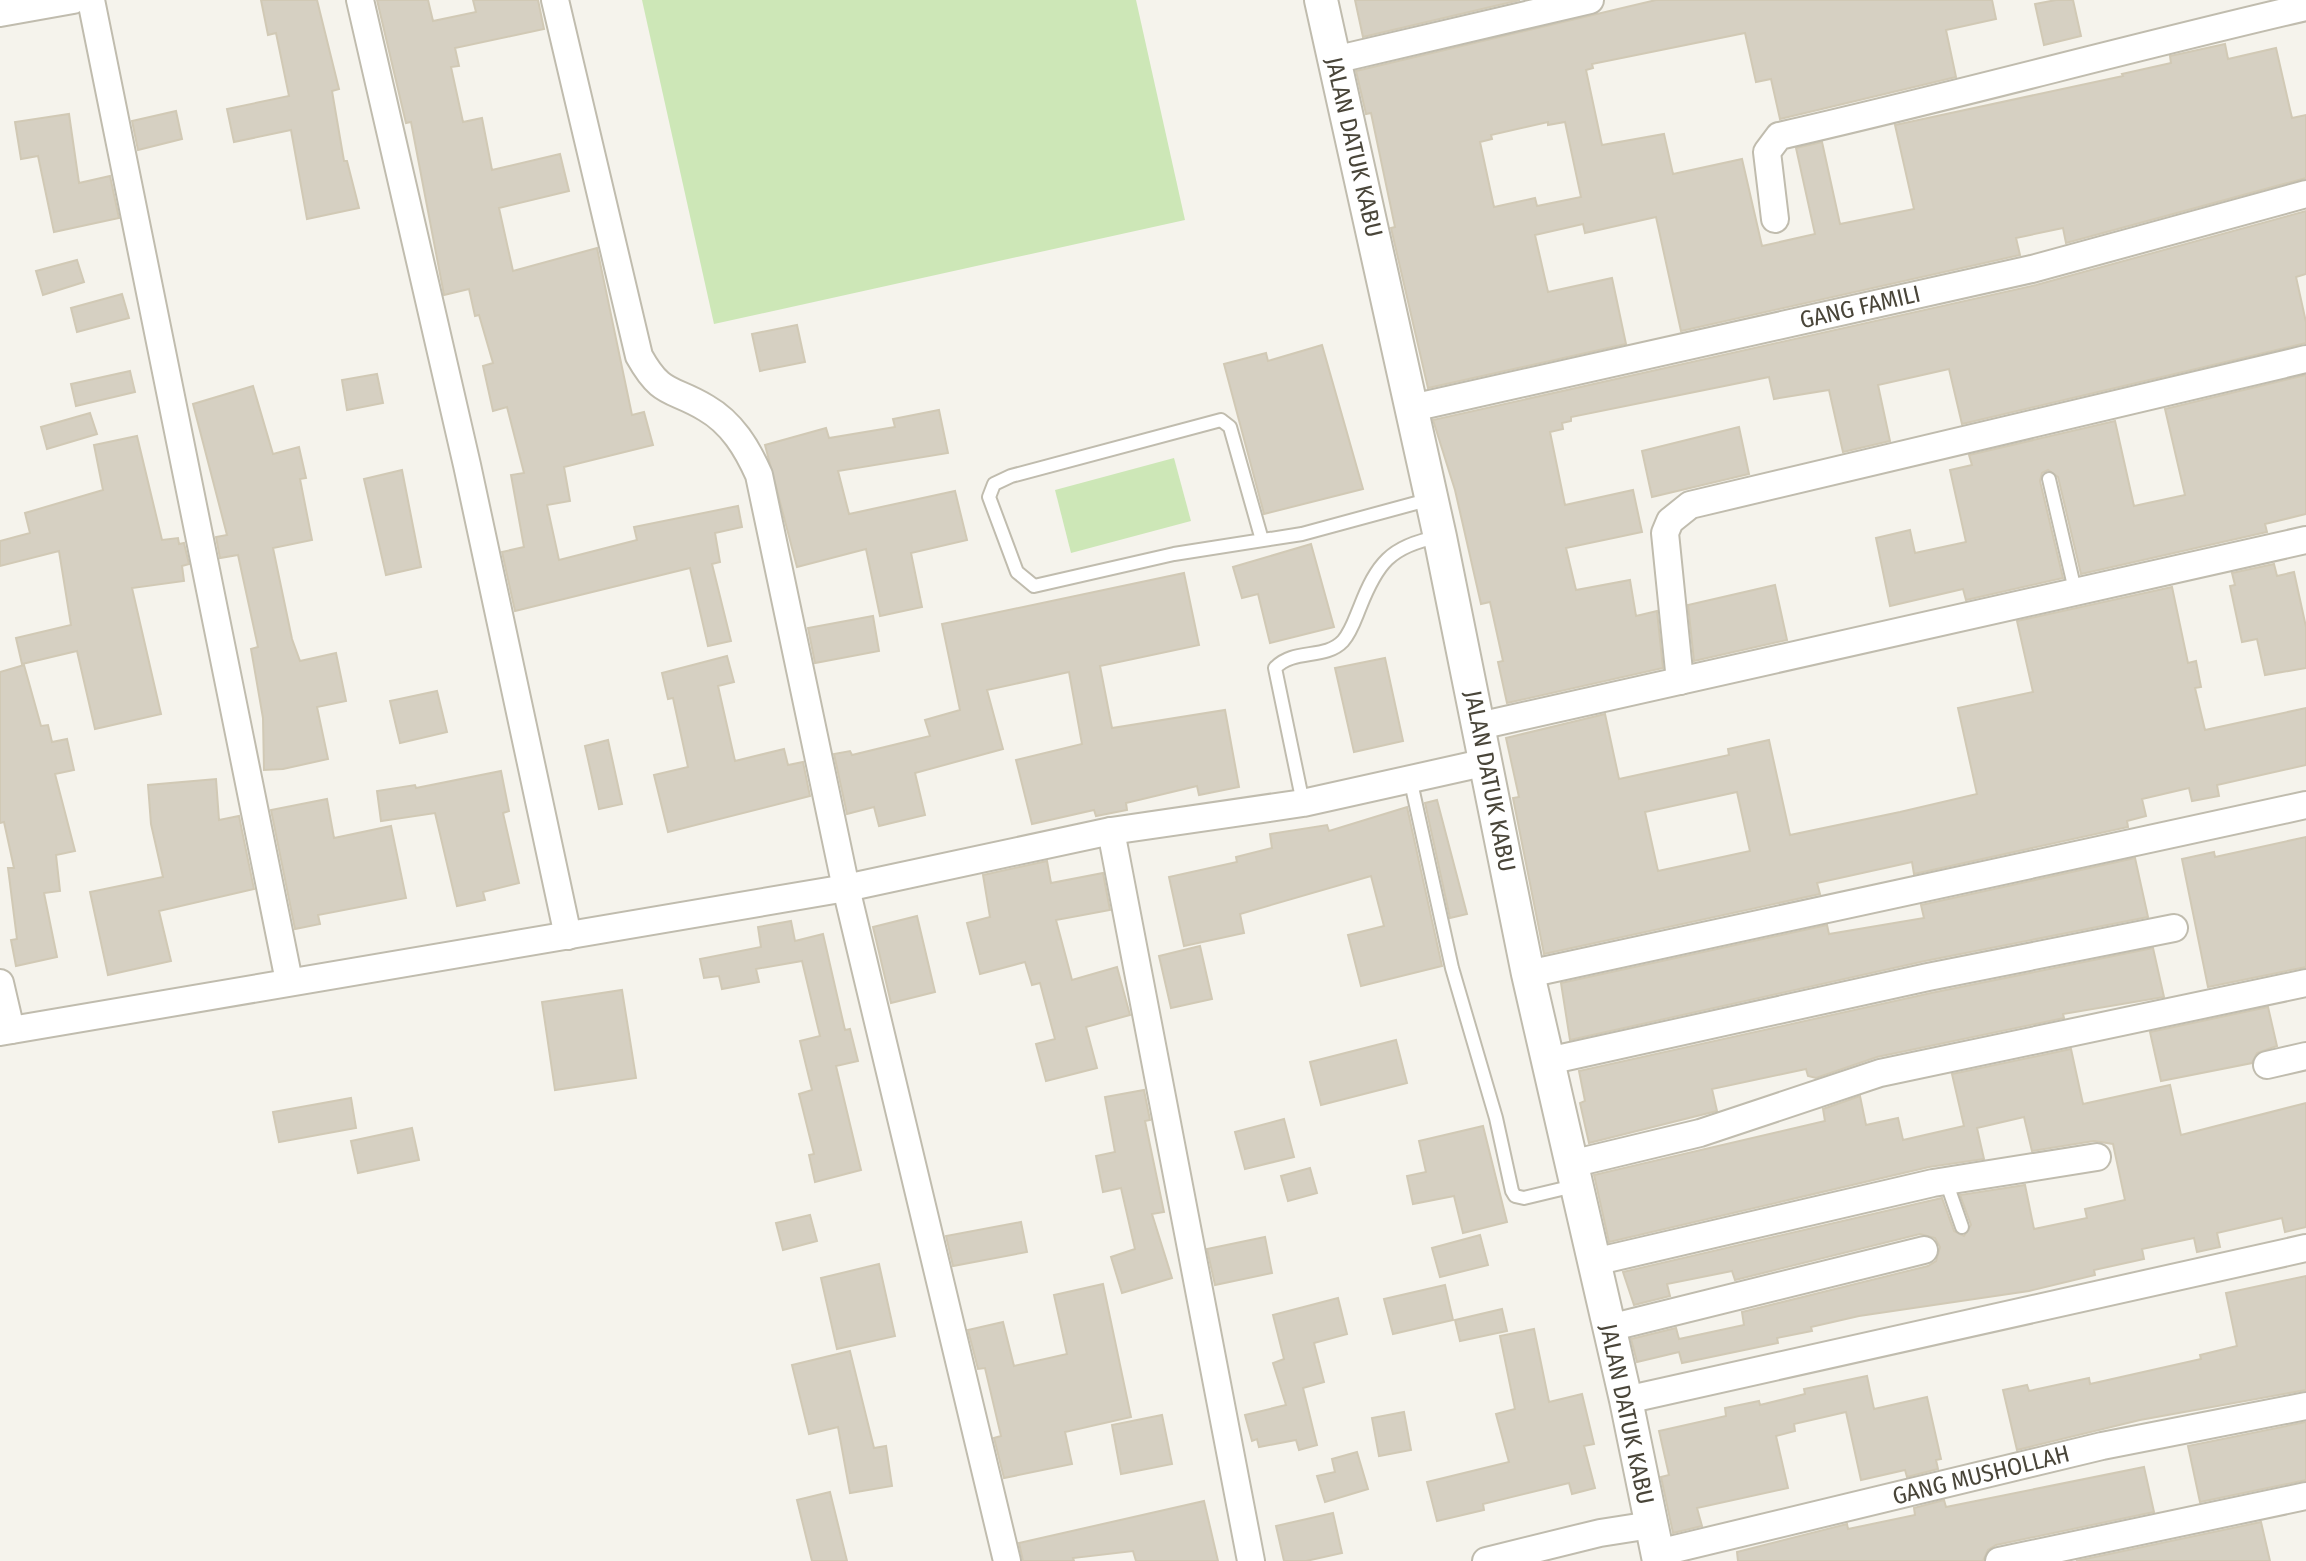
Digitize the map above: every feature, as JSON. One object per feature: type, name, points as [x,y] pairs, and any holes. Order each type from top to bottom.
[{"type":"street","points":[[0,13],[73,0]]},
{"type":"street","points":[[91,0],[289,981]]},
{"type":"street","points":[[360,0],[467,465],[568,936]]},
{"type":"street","points":[[555,0],[639,356],[652,378],[664,390],[705,407],[728,424],[759,475],[846,888],[1007,1561]]},
{"type":"street","name":"JALAN DATUK KABU","points":[[1321,0],[1432,499],[1528,974],[1626,1400],[1651,1542]]},
{"type":"street","points":[[1334,60],[1590,0]]},
{"type":"street","points":[[1775,219],[1767,152],[1779,136],[1993,86],[2124,49],[2306,7]]},
{"type":"street","name":"GANG FAMILI","points":[[1412,408],[2032,269],[2306,194]]},
{"type":"street","points":[[1680,681],[1665,533],[1670,521],[1690,505],[2306,359]]},
{"type":"street","points":[[1479,726],[2306,540]]},
{"type":"street","points":[[0,983],[5,1031],[846,888],[1111,831],[1303,803],[1487,762]]},
{"type":"street","points":[[1528,974],[2306,805]]},
{"type":"street","points":[[1111,831],[1251,1561]]},
{"type":"street","points":[[1548,1061],[1913,980],[2174,928]]},
{"type":"street","points":[[1574,1175],[1880,1073],[2306,983]]},
{"type":"street","points":[[2267,1065],[2306,1056]]},
{"type":"street","points":[[1594,1262],[1946,1181],[2097,1157]]},
{"type":"street","points":[[1626,1400],[2306,1248]]},
{"type":"street","points":[[1609,1328],[1924,1250]]},
{"type":"street","name":"GANG MUSHOLLAH","points":[[1486,1561],[1600,1533],[1651,1542],[2306,1406]]},
{"type":"street","points":[[1999,1561],[2306,1496]]},
{"type":"lane","points":[[1262,540],[1230,427],[1221,420],[1011,476],[994,484],[989,497],[1017,572],[1034,586],[1174,554],[1302,534],[1432,499]]},
{"type":"lane","points":[[2049,479],[2075,590]]},
{"type":"lane","points":[[1303,803],[1275,668],[1283,659],[1334,649],[1352,627],[1382,562],[1418,541],[1440,537]]},
{"type":"lane","points":[[1410,778],[1452,968],[1496,1118],[1512,1191],[1515,1196],[1524,1198],[1574,1175]]},
{"type":"lane","points":[[1946,1181],[1962,1227]]},
{"type":"green space","points":[[642,0],[1136,0],[1185,220],[714,324]]},
{"type":"green space","points":[[1174,458],[1191,521],[1071,553],[1055,490]]},
{"type":"building","points":[[261,0],[317,0],[339,89],[332,91],[344,161],[347,161],[359,208],[307,219],[291,130],[234,142],[227,109],[289,96],[276,33],[268,35]]},
{"type":"building","points":[[377,0],[428,0],[433,21],[476,12],[473,0],[538,0],[544,29],[455,48],[459,66],[451,67],[463,122],[482,118],[492,170],[560,154],[569,191],[499,208],[513,271],[597,248],[632,415],[644,412],[653,445],[564,467],[570,501],[547,505],[559,560],[637,540],[634,527],[738,506],[742,527],[715,533],[720,562],[712,564],[731,641],[708,646],[690,568],[515,611],[502,552],[524,547],[511,475],[524,473],[507,407],[493,411],[483,366],[493,363],[479,315],[475,316],[469,289],[444,295],[411,122],[406,123]]},
{"type":"building","points":[[1355,0],[1520,0],[1363,37]]},
{"type":"building","points":[[1656,0],[1992,0],[1996,19],[1946,30],[1956,77],[1780,119],[1771,79],[1756,82],[1745,33],[1592,64],[1593,68],[1586,70],[1602,145],[1664,134],[1673,174],[1742,159],[1762,246],[1815,234],[1796,148],[1822,142],[1840,224],[1914,209],[1895,125],[2123,76],[2171,63],[2170,56],[2225,44],[2228,59],[2276,48],[2292,118],[2306,115],[2306,178],[2066,243],[2063,228],[2016,238],[2020,255],[1681,331],[1656,217],[1585,233],[1583,224],[1535,235],[1548,292],[1612,278],[1626,344],[1428,388],[1391,228],[1395,227],[1371,113],[1366,114],[1356,71]],"holes":[[[1548,122],[1548,125],[1565,122],[1581,197],[1537,206],[1535,198],[1494,207],[1480,142],[1492,139],[1491,135]]]},
{"type":"building","points":[[2073,0],[2081,36],[2044,45],[2035,4]]},
{"type":"building","points":[[176,111],[182,139],[138,150],[132,121]]},
{"type":"building","points":[[69,114],[79,183],[110,176],[119,218],[54,232],[38,156],[21,159],[15,122]]},
{"type":"building","points":[[2306,211],[2306,274],[2296,277],[2306,322],[2306,343],[1962,424],[1949,369],[1878,385],[1890,441],[1843,452],[1829,390],[1774,399],[1769,377],[1571,417],[1571,421],[1562,423],[1563,429],[1550,432],[1565,505],[1633,490],[1642,532],[1566,548],[1576,590],[1630,580],[1636,616],[1657,611],[1663,668],[1507,703],[1498,662],[1503,661],[1490,602],[1481,604],[1455,490],[1433,420],[2036,285]]},
{"type":"building","points":[[77,260],[84,282],[43,295],[36,271]]},
{"type":"building","points":[[122,294],[129,318],[77,332],[71,308]]},
{"type":"building","points":[[797,325],[805,362],[760,371],[752,334]]},
{"type":"building","points":[[1322,345],[1363,489],[1264,514],[1224,364],[1266,353],[1268,361]]},
{"type":"building","points":[[130,371],[135,392],[76,406],[71,384]]},
{"type":"building","points":[[377,374],[383,403],[347,410],[342,380]]},
{"type":"building","points":[[2306,375],[2306,514],[2265,524],[2267,532],[2081,574],[2058,477],[2048,470],[2042,473],[2040,481],[2063,578],[1966,600],[1963,589],[1890,606],[1876,538],[1910,530],[1915,553],[1966,542],[1950,470],[1972,465],[1969,455],[2115,421],[2134,506],[2185,495],[2165,409]]},
{"type":"building","points":[[253,386],[273,454],[299,447],[306,478],[300,479],[312,540],[273,548],[292,639],[300,661],[336,653],[346,701],[317,707],[328,759],[283,769],[264,770],[263,718],[251,649],[258,647],[238,555],[220,558],[216,537],[227,535],[193,404]]},
{"type":"building","points":[[939,410],[948,453],[838,471],[849,514],[955,491],[967,540],[911,553],[922,607],[880,616],[866,549],[797,567],[765,445],[826,428],[829,438],[895,427],[893,419]]},
{"type":"building","points":[[90,413],[97,434],[47,449],[41,427]]},
{"type":"building","points":[[1739,427],[1749,474],[1652,497],[1642,451]]},
{"type":"building","points":[[137,436],[162,540],[178,538],[179,544],[184,543],[189,564],[182,566],[184,581],[132,588],[161,714],[95,729],[77,651],[22,664],[16,638],[71,625],[59,551],[0,566],[0,541],[30,533],[25,513],[103,490],[94,445]]},
{"type":"building","points":[[402,470],[421,567],[386,575],[364,479]]},
{"type":"building","points":[[1311,544],[1334,627],[1270,643],[1258,594],[1242,598],[1233,567]]},
{"type":"building","points":[[2274,564],[2277,576],[2294,572],[2306,627],[2306,668],[2265,675],[2257,639],[2242,642],[2230,586],[2235,585],[2232,573]]},
{"type":"building","points":[[1184,573],[1199,645],[1100,666],[1112,728],[1225,710],[1239,787],[1199,795],[1197,786],[1126,803],[1127,810],[1096,816],[1094,810],[1032,824],[1016,760],[1082,744],[1069,672],[987,690],[1003,749],[915,773],[925,815],[879,826],[874,807],[847,814],[834,754],[850,751],[852,755],[930,736],[925,720],[960,710],[942,624]]},
{"type":"building","points":[[1775,585],[1787,640],[1694,661],[1688,605]]},
{"type":"building","points":[[2172,587],[2188,663],[2196,661],[2201,687],[2195,688],[2205,730],[2306,708],[2306,765],[2217,785],[2219,796],[2192,801],[2189,788],[2142,799],[2146,816],[2127,821],[2128,827],[1914,874],[1912,862],[1817,883],[1820,894],[1544,954],[1513,798],[1519,797],[1506,738],[1605,714],[1619,779],[1729,755],[1728,749],[1769,740],[1790,835],[1900,812],[1977,794],[1958,708],[2033,692],[2017,621]],"holes":[[[1737,792],[1750,851],[1658,871],[1645,812]]]},
{"type":"building","points":[[873,616],[879,651],[815,663],[808,628]]},
{"type":"building","points":[[727,656],[734,682],[718,686],[735,761],[784,749],[788,765],[803,762],[810,796],[668,832],[654,775],[688,767],[673,698],[668,699],[662,673]]},
{"type":"building","points":[[1385,658],[1403,741],[1354,752],[1335,668]]},
{"type":"building","points":[[24,665],[41,726],[48,725],[52,742],[67,739],[74,770],[55,774],[75,851],[56,855],[60,891],[44,893],[57,957],[16,966],[11,940],[17,939],[8,868],[14,868],[4,822],[0,823],[0,672]]},
{"type":"building","points":[[437,691],[447,732],[400,743],[390,701]]},
{"type":"building","points":[[608,740],[622,804],[599,809],[585,746]]},
{"type":"building","points":[[501,771],[509,811],[503,813],[519,883],[483,892],[485,900],[457,906],[435,813],[381,821],[377,791],[415,785],[416,788]]},
{"type":"building","points":[[216,779],[219,820],[239,816],[254,889],[159,911],[171,961],[108,975],[90,892],[163,877],[151,824],[148,785]]},
{"type":"building","points":[[327,799],[334,838],[391,826],[406,898],[318,915],[320,924],[295,929],[271,810]]},
{"type":"building","points":[[1437,800],[1467,914],[1450,918],[1425,803]]},
{"type":"building","points":[[1407,807],[1442,966],[1361,986],[1348,935],[1384,926],[1371,876],[1240,914],[1244,933],[1184,946],[1169,877],[1237,862],[1236,857],[1272,848],[1270,834],[1327,825],[1329,831]]},
{"type":"building","points":[[2306,837],[2306,967],[2208,987],[2182,859],[2214,852],[2215,857]]},
{"type":"building","points":[[2135,858],[2148,917],[1925,961],[1570,1040],[1561,983],[1827,925],[1829,934],[1924,918],[1921,905]]},
{"type":"building","points":[[1047,861],[1051,883],[1103,873],[1110,910],[1056,920],[1072,980],[1117,967],[1130,1015],[1086,1027],[1097,1068],[1046,1081],[1036,1044],[1055,1039],[1040,983],[1032,985],[1025,962],[980,974],[967,923],[990,917],[983,875]]},
{"type":"building","points":[[917,916],[935,992],[891,1003],[873,927]]},
{"type":"building","points":[[791,921],[795,941],[823,934],[845,1030],[850,1029],[858,1061],[836,1066],[861,1170],[815,1182],[809,1155],[814,1154],[799,1094],[812,1090],[800,1041],[820,1036],[802,961],[756,969],[759,982],[722,989],[719,976],[704,978],[700,959],[761,947],[758,927]]},
{"type":"building","points":[[1200,946],[1212,999],[1171,1008],[1159,956]]},
{"type":"building","points":[[2153,948],[2164,997],[2063,1014],[2064,1018],[1877,1057],[1816,1078],[1808,1076],[1806,1069],[1712,1089],[1717,1111],[1589,1143],[1580,1103],[1585,1101],[1579,1071],[1931,993]]},
{"type":"building","points":[[622,990],[636,1078],[555,1090],[542,1002]]},
{"type":"building","points":[[2268,1007],[2277,1046],[2257,1053],[2252,1063],[2161,1081],[2150,1032]]},
{"type":"building","points":[[1396,1040],[1407,1083],[1321,1105],[1310,1062]]},
{"type":"building","points":[[2071,1049],[2083,1104],[2170,1085],[2181,1135],[2306,1103],[2306,1227],[2285,1232],[2282,1218],[2217,1233],[2220,1247],[2197,1252],[2194,1238],[2142,1249],[2144,1259],[2094,1270],[2095,1275],[2029,1291],[1859,1316],[1777,1338],[1778,1343],[1682,1363],[1679,1352],[1637,1362],[1631,1339],[1676,1328],[1679,1339],[1744,1325],[1742,1312],[1928,1266],[1936,1261],[1940,1247],[1935,1238],[1920,1234],[1735,1280],[1732,1271],[1667,1284],[1670,1296],[1634,1305],[1623,1272],[1942,1198],[1954,1231],[1964,1236],[1971,1225],[1960,1195],[2025,1185],[2034,1229],[2087,1218],[2085,1209],[2125,1200],[2113,1144],[2094,1141],[2032,1151],[2024,1117],[1977,1128],[1984,1159],[1929,1167],[1609,1242],[1594,1175],[1825,1121],[1823,1109],[1860,1096],[1866,1125],[1898,1118],[1903,1140],[1964,1126],[1952,1074]]},
{"type":"building","points":[[1144,1090],[1150,1120],[1145,1121],[1164,1212],[1152,1214],[1172,1278],[1122,1293],[1111,1257],[1135,1249],[1121,1188],[1103,1192],[1096,1156],[1115,1152],[1105,1097]]},
{"type":"building","points":[[351,1098],[356,1128],[279,1142],[273,1112]]},
{"type":"building","points":[[1284,1119],[1294,1157],[1245,1169],[1235,1132]]},
{"type":"building","points":[[1483,1126],[1507,1222],[1463,1233],[1454,1196],[1413,1204],[1407,1176],[1426,1172],[1419,1141]]},
{"type":"building","points":[[412,1128],[419,1160],[358,1173],[351,1141]]},
{"type":"building","points":[[1310,1168],[1317,1193],[1288,1201],[1281,1176]]},
{"type":"building","points":[[810,1215],[817,1241],[783,1250],[776,1223]]},
{"type":"building","points":[[1021,1222],[1027,1252],[953,1266],[946,1236]]},
{"type":"building","points":[[1480,1235],[1488,1265],[1440,1277],[1432,1248]]},
{"type":"building","points":[[1265,1237],[1272,1273],[1215,1285],[1207,1249]]},
{"type":"building","points":[[879,1264],[895,1336],[837,1349],[821,1278]]},
{"type":"building","points":[[2306,1276],[2306,1390],[2140,1420],[2017,1450],[2003,1390],[2027,1385],[2029,1391],[2089,1378],[2090,1384],[2201,1359],[2200,1355],[2237,1346],[2226,1293]]},
{"type":"building","points":[[1103,1284],[1131,1417],[1065,1432],[1072,1464],[1004,1478],[994,1438],[1001,1436],[985,1368],[978,1369],[968,1330],[1003,1322],[1014,1366],[1067,1354],[1054,1295]]},
{"type":"building","points":[[1445,1285],[1453,1320],[1393,1334],[1384,1299]]},
{"type":"building","points":[[1338,1298],[1347,1334],[1314,1343],[1324,1382],[1303,1388],[1317,1445],[1299,1450],[1296,1440],[1259,1447],[1257,1439],[1252,1441],[1245,1415],[1286,1405],[1273,1363],[1284,1359],[1273,1315]]},
{"type":"building","points":[[1502,1309],[1507,1331],[1460,1341],[1455,1320]]},
{"type":"building","points":[[1534,1329],[1549,1402],[1582,1394],[1594,1444],[1584,1446],[1595,1488],[1572,1494],[1569,1483],[1483,1504],[1484,1510],[1437,1521],[1427,1482],[1509,1462],[1496,1414],[1515,1409],[1500,1336]]},
{"type":"building","points":[[850,1351],[874,1448],[886,1446],[892,1486],[850,1493],[838,1427],[809,1434],[792,1365]]},
{"type":"building","points":[[1867,1376],[1874,1409],[1927,1397],[1941,1459],[1936,1460],[1938,1469],[1907,1477],[1905,1470],[1861,1480],[1846,1412],[1794,1424],[1795,1431],[1776,1436],[1788,1488],[1697,1508],[1702,1526],[1673,1533],[1661,1477],[1669,1475],[1659,1431],[1726,1416],[1725,1408],[1759,1401],[1760,1405],[1805,1394],[1804,1389]]},
{"type":"building","points":[[1404,1412],[1411,1450],[1379,1456],[1372,1418]]},
{"type":"building","points":[[1162,1415],[1172,1464],[1121,1474],[1112,1425]]},
{"type":"building","points":[[2306,1422],[2306,1480],[2200,1502],[2188,1446]]},
{"type":"building","points":[[1357,1452],[1368,1489],[1325,1502],[1317,1476],[1335,1472],[1332,1459]]},
{"type":"building","points":[[2144,1467],[2154,1512],[1996,1545],[1988,1550],[1983,1561],[1738,1561],[1737,1552],[1847,1524],[1848,1529],[1915,1515],[1914,1508],[1944,1500],[1946,1507]]},
{"type":"building","points":[[830,1492],[847,1561],[812,1561],[797,1500]]},
{"type":"building","points":[[1204,1501],[1218,1561],[1136,1561],[1133,1551],[1073,1558],[1074,1561],[1023,1561],[1019,1543]]},
{"type":"building","points":[[1333,1513],[1342,1553],[1306,1561],[1284,1561],[1276,1526]]},
{"type":"building","points":[[2261,1522],[2270,1561],[2076,1561]]}]
